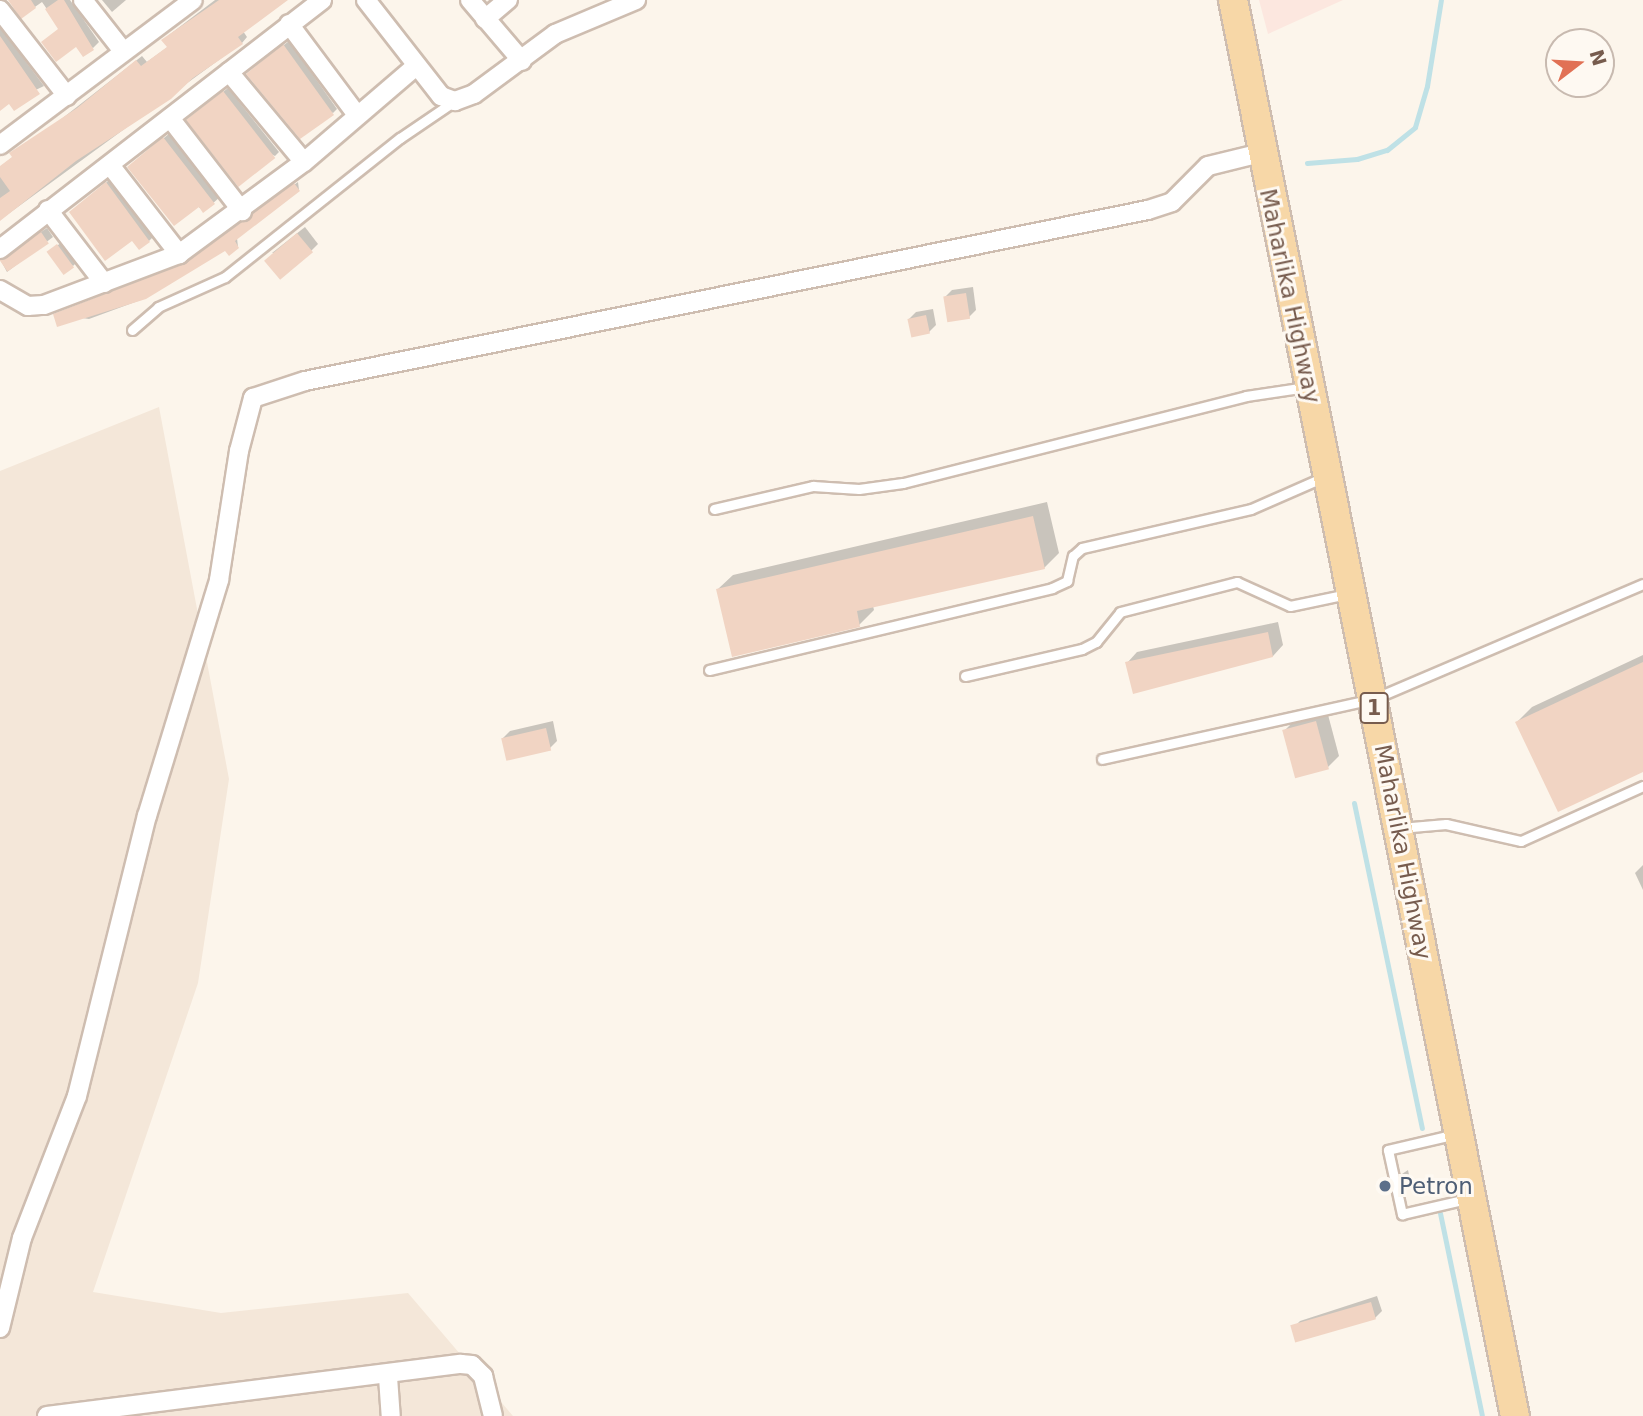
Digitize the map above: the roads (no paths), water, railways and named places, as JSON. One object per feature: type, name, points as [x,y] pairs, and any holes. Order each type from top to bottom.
[{"type":"main road","name":"Maharlika Highway","points":[[1233,0],[1261,153],[1308,386],[1329,475],[1515,1416]]},
{"type":"street","points":[[83,0],[123,51]]},
{"type":"street","points":[[0,249],[322,0]]},
{"type":"street","points":[[366,0],[441,96],[454,101],[474,94],[555,34],[636,0]]},
{"type":"street","points":[[485,19],[508,0]]},
{"type":"street","points":[[472,1],[522,61]]},
{"type":"street","points":[[2,139],[67,96],[184,2]]},
{"type":"street","points":[[0,10],[67,96]]},
{"type":"street","points":[[289,24],[357,115]]},
{"type":"street","points":[[0,290],[36,306],[179,254],[242,211],[304,162],[416,66]]},
{"type":"street","points":[[229,72],[304,162]]},
{"type":"street","points":[[170,118],[242,211]]},
{"type":"street","points":[[0,1328],[22,1238],[77,1096],[147,816],[219,580],[239,450],[253,398],[305,381],[1148,210],[1172,202],[1208,166],[1261,153]]},
{"type":"street","points":[[110,165],[179,254]]},
{"type":"street","points":[[48,211],[104,283]]},
{"type":"street","points":[[47,1416],[472,1365],[482,1376],[493,1416]]},
{"type":"street","points":[[388,1377],[391,1416]]},
{"type":"lane","points":[[132,330],[158,307],[225,277],[400,138],[454,101]]},
{"type":"lane","points":[[714,509],[813,486],[859,489],[903,483],[1246,396],[1308,386]]},
{"type":"lane","points":[[709,670],[1052,588],[1067,581],[1073,556],[1082,548],[1251,509],[1329,475]]},
{"type":"lane","points":[[965,676],[1082,649],[1096,642],[1121,612],[1237,582],[1290,606],[1352,593]]},
{"type":"lane","points":[[1102,759],[1373,699],[1643,584]]},
{"type":"lane","points":[[1398,828],[1446,824],[1521,841],[1643,786]]},
{"type":"lane","points":[[1458,1133],[1388,1150],[1402,1214],[1471,1199]]},
{"type":"waterway","points":[[1307,163],[1357,159],[1387,150],[1415,127],[1427,86],[1441,0]]},
{"type":"waterway","points":[[1354,803],[1422,1128]]},
{"type":"waterway","points":[[1440,1213],[1482,1415]]},
{"type":"place","name":"Petron","points":[[1385,1186]]}]
